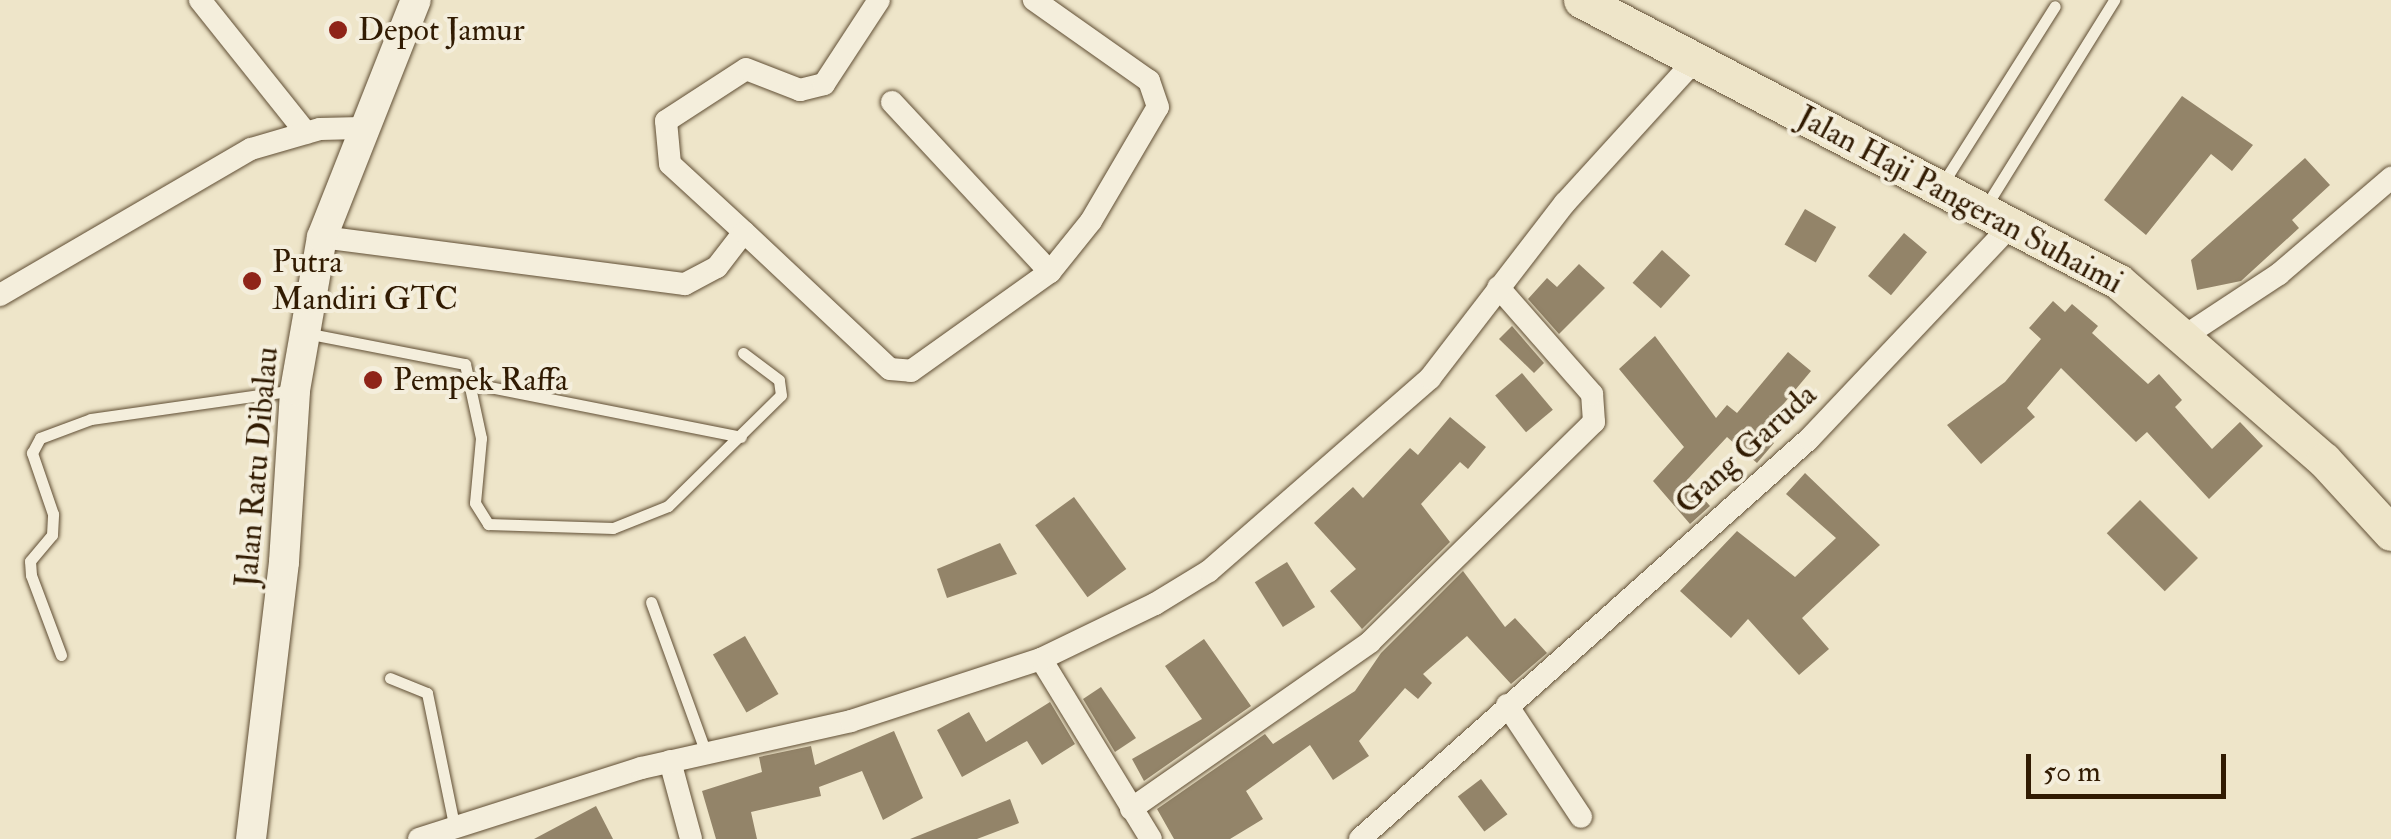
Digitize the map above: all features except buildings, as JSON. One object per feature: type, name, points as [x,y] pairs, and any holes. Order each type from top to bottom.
[{"type":"main road","name":"Jalan Ratu Dibalau","points":[[251,839],[284,562],[295,390],[322,237],[361,128],[416,0]]},
{"type":"main road","name":"Jalan Haji Pangeran Suhaimi","points":[[1581,0],[2119,282],[2188,334],[2391,533]]},
{"type":"street","points":[[200,0],[306,133]]},
{"type":"street","points":[[879,0],[824,84],[800,90],[746,69],[666,120],[670,164],[900,372],[930,364],[1050,272],[1091,221],[1158,102],[1148,82],[1034,0]]},
{"type":"street","points":[[419,839],[670,761],[850,720],[1041,659],[1209,571],[1430,378],[1498,287],[1695,60]]},
{"type":"street","points":[[892,102],[1050,272]]},
{"type":"street","points":[[0,295],[165,193],[250,150],[306,133],[361,128]]},
{"type":"street","points":[[2188,334],[2279,274],[2391,178]]},
{"type":"street","name":"Gang Garuda","points":[[1360,839],[1810,439],[1998,217]]},
{"type":"street","points":[[322,237],[685,284],[717,267],[744,232]]},
{"type":"street","points":[[1131,810],[1370,642],[1594,422],[1592,394],[1498,287]]},
{"type":"street","points":[[1041,659],[1151,839]]},
{"type":"street","points":[[1507,705],[1581,817]]},
{"type":"street","points":[[670,761],[691,839]]},
{"type":"lane","points":[[1998,217],[2114,0]]},
{"type":"lane","points":[[1941,186],[2056,6]]},
{"type":"lane","points":[[305,333],[452,358],[465,364],[474,384],[481,438],[474,503],[488,524],[637,524],[741,437],[781,395],[779,380],[744,353]]},
{"type":"lane","points":[[474,384],[741,437]]},
{"type":"lane","points":[[61,654],[31,574],[30,561],[52,534],[32,453],[40,438],[92,419],[295,390]]},
{"type":"lane","points":[[651,602],[706,753]]},
{"type":"lane","points":[[390,678],[428,693],[454,825]]},
{"type":"place","name":"Depot Jamur","points":[[338,30]]},
{"type":"place","name":"Putra Mandiri GTC","points":[[252,281]]},
{"type":"place","name":"Pempek Raffa","points":[[373,380]]}]
